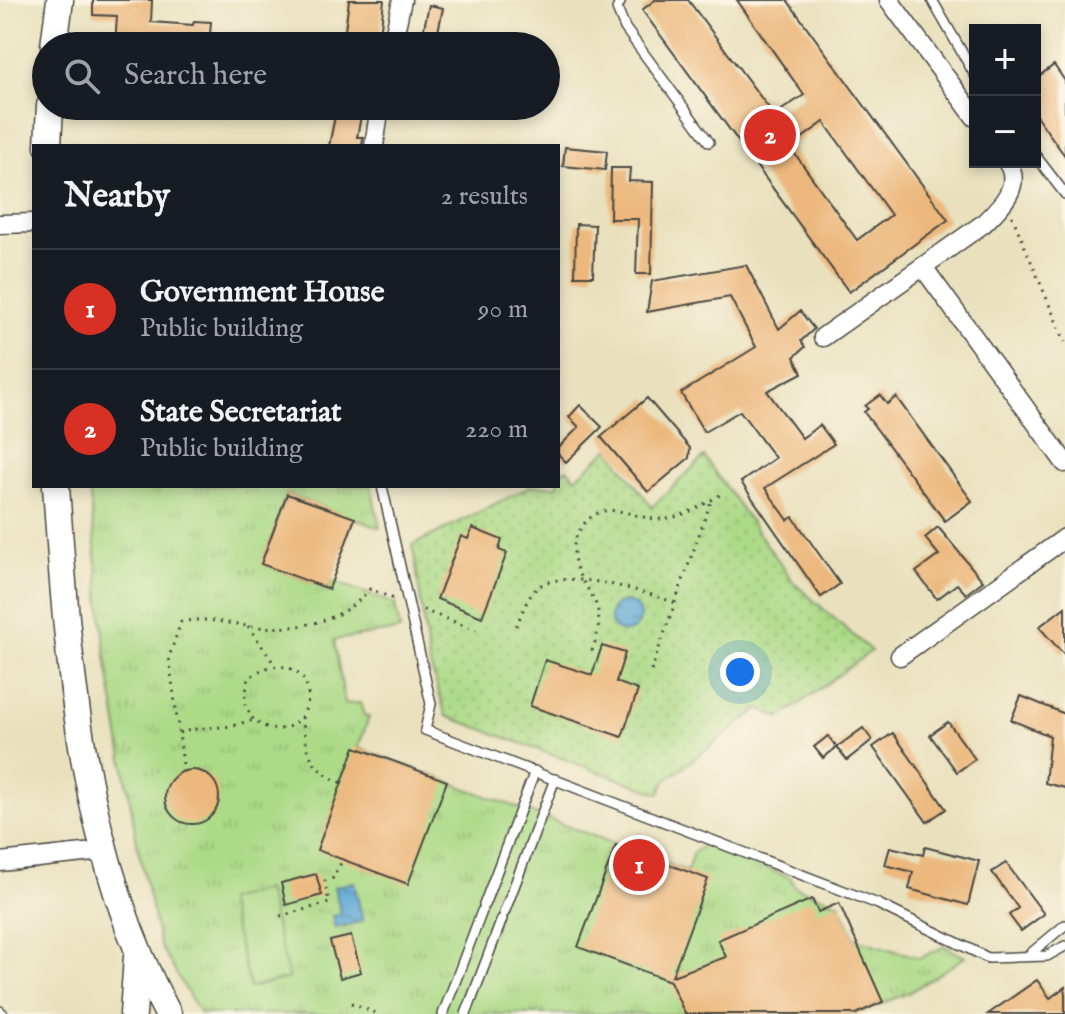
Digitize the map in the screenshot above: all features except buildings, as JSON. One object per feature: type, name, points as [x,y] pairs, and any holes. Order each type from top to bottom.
[{"type":"street","points":[[56,32],[60,0]]},
{"type":"street","points":[[395,32],[402,0]]},
{"type":"street","points":[[889,0],[969,109]]},
{"type":"street","points":[[48,144],[49,120]]},
{"type":"street","points":[[374,144],[378,120]]},
{"type":"street","points":[[823,337],[923,267],[1006,202],[1012,187],[1008,168]]},
{"type":"street","points":[[0,224],[32,223]]},
{"type":"street","points":[[923,267],[1065,463]]},
{"type":"street","points":[[56,488],[82,752],[103,851],[137,954],[168,1014]]},
{"type":"street","points":[[900,656],[1065,538]]},
{"type":"street","points":[[0,862],[103,851]]},
{"type":"street","points":[[133,1014],[137,954]]},
{"type":"street","points":[[149,1014],[159,1014]]},
{"type":"lane","points":[[621,0],[617,9],[625,28],[709,142]]},
{"type":"lane","points":[[932,0],[969,65]]},
{"type":"lane","points":[[1041,163],[1065,194]]},
{"type":"lane","points":[[382,488],[431,704],[425,730],[878,904],[988,958],[1014,959],[1030,954],[1065,925]]},
{"type":"lane","points":[[443,1014],[535,771]]},
{"type":"lane","points":[[466,1014],[555,779]]},
{"type":"lane","points":[[476,925],[497,933]]},
{"type":"lane","points":[[1030,954],[1047,956],[1065,946]]},
{"type":"path","points":[[1006,202],[1065,342]]},
{"type":"path","points":[[592,651],[599,631],[599,615],[574,554],[576,535],[588,519],[601,511],[615,509],[662,519],[678,516],[722,494]]},
{"type":"path","points":[[651,671],[711,500]]},
{"type":"path","points":[[516,626],[534,590],[543,583],[586,582],[626,586],[675,603]]},
{"type":"path","points":[[184,772],[169,657],[181,622],[199,618],[248,626],[304,626],[334,618],[358,603],[370,589],[476,630]]},
{"type":"path","points":[[248,626],[275,665]]},
{"type":"path","points":[[254,721],[244,702],[248,680],[255,672],[275,665],[295,671],[302,678],[308,697],[302,716],[314,766],[321,774],[342,783]]},
{"type":"path","points":[[179,733],[198,727],[254,721],[274,729],[285,728],[302,716]]},
{"type":"path","points":[[280,916],[329,903],[325,881],[333,878],[343,859]]},
{"type":"path","points":[[351,1003],[379,1014]]},
{"type":"green space","points":[[609,449],[652,507],[704,457],[795,584],[871,651],[780,718],[759,709],[665,781],[660,794],[446,716],[429,661],[413,545],[527,488],[560,488],[560,472],[567,469],[576,478]]},
{"type":"green space","points":[[89,488],[371,488],[380,528],[287,494],[262,564],[329,589],[332,581],[395,604],[400,630],[334,640],[345,704],[360,703],[364,715],[369,717],[358,748],[687,871],[693,853],[703,845],[790,877],[795,887],[839,903],[855,939],[920,958],[945,946],[965,957],[910,992],[856,1014],[200,1014],[160,946],[137,843],[106,657]]},
{"type":"green space","points":[[266,890],[289,978],[250,988],[227,900]]},
{"type":"water","points":[[625,602],[636,606],[640,617],[636,628],[625,632],[614,628],[610,617],[614,606]]},
{"type":"water","points":[[354,882],[363,921],[335,928],[332,916],[341,914],[334,887]]},
{"type":"place","name":"State Secretariat","points":[[770,135]]},
{"type":"place","name":"Government House","points":[[639,865]]}]
